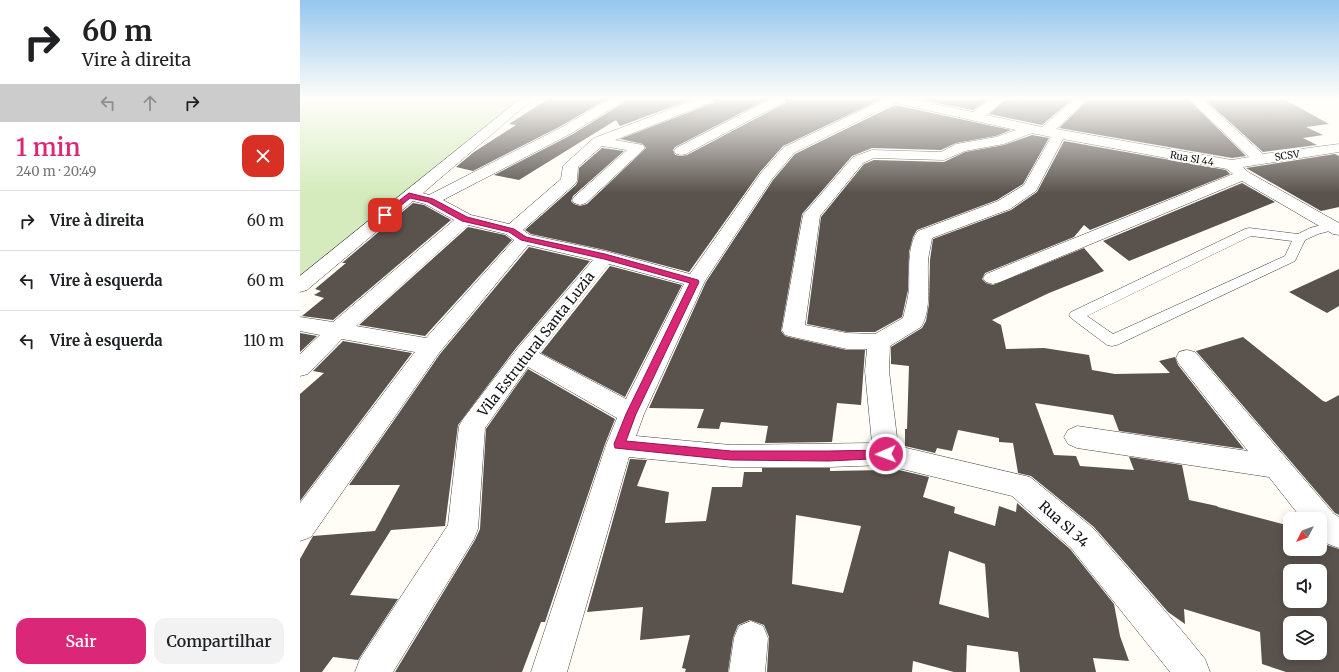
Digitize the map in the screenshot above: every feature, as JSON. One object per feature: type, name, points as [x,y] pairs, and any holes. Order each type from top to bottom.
[{"type":"street","points":[[300,286],[488,130]]},
{"type":"street","points":[[430,200],[566,130]]},
{"type":"street","points":[[568,130],[599,141],[638,148],[580,200]]},
{"type":"street","points":[[300,527],[431,347],[518,235],[569,181],[571,166],[599,141],[627,130]]},
{"type":"street","points":[[681,151],[720,130]]},
{"type":"street","points":[[549,672],[619,444],[631,414],[695,282],[766,176],[789,150],[829,130]]},
{"type":"street","points":[[1229,130],[1260,159]]},
{"type":"street","points":[[1045,131],[1030,188],[1004,205],[924,235],[918,261],[919,291],[913,322],[879,342],[847,341],[793,330],[812,215],[858,160],[872,154],[944,156],[961,147],[999,141],[1045,131]]},
{"type":"street","name":"Rua Sl 44","points":[[1045,131],[1237,170]]},
{"type":"street","name":"SCSV","points":[[1237,170],[1260,159],[1339,148]]},
{"type":"street","points":[[993,278],[1237,170],[1336,228]]},
{"type":"street","points":[[436,173],[472,179]]},
{"type":"street","points":[[409,195],[430,200],[465,219],[518,235],[695,282]]},
{"type":"street","points":[[300,368],[338,331],[465,219]]},
{"type":"street","name":"Vila Estrutural Santa Luzia","points":[[373,672],[463,529],[472,426],[525,355],[605,257]]},
{"type":"street","points":[[300,324],[431,347]]},
{"type":"street","points":[[879,342],[877,371],[886,454]]},
{"type":"street","points":[[525,355],[631,414]]},
{"type":"street","points":[[1187,358],[1324,524],[1339,534]]},
{"type":"street","points":[[1077,437],[1276,467]]},
{"type":"street","name":"Rua Sl 34","points":[[619,444],[731,456],[829,456],[886,454],[1020,486],[1082,538],[1171,644],[1192,672]]},
{"type":"street","points":[[747,672],[751,638]]},
{"type":"lane","points":[[1300,238],[1290,258],[1112,341],[1076,314],[1249,232],[1300,238],[1314,231],[1336,228]]},
{"type":"green space","points":[[300,130],[482,130],[300,278]]},
{"type":"building","points":[[508,130],[552,130],[473,171],[456,167],[474,152]]},
{"type":"building","points":[[579,130],[599,130],[519,180],[494,175]]},
{"type":"building","points":[[642,130],[707,130],[675,147],[673,150],[675,155],[681,156],[687,155],[733,130],[816,130],[783,146],[760,172],[689,272],[605,250],[531,234],[525,230],[576,185],[578,181],[579,168],[602,148],[624,151],[573,196],[571,201],[574,204],[580,206],[587,204],[646,148],[643,144],[620,139]]},
{"type":"building","points":[[843,130],[1010,130],[996,136],[956,143],[941,150],[872,148],[852,156],[802,214],[781,331],[785,336],[793,338],[847,350],[865,350],[861,405],[837,403],[832,442],[765,443],[768,426],[721,422],[719,429],[697,428],[704,409],[649,408],[706,282],[773,180],[795,154]]},
{"type":"building","points":[[1073,130],[1220,130],[1246,156],[1232,158]]},
{"type":"building","points":[[1239,130],[1313,130],[1323,135],[1303,138],[1317,145],[1263,152]]},
{"type":"building","points":[[1032,135],[1049,138],[1023,184],[997,200],[917,230],[913,237],[909,252],[908,290],[902,317],[875,332],[847,332],[807,324],[821,217],[864,164],[874,160],[944,162],[965,152],[1004,145]]},
{"type":"building","points":[[1064,141],[1226,170],[1230,174],[1090,230],[1084,225],[1074,237],[985,273],[982,279],[986,283],[993,285],[1084,248],[1104,271],[1049,293],[992,320],[1001,325],[1006,349],[1044,348],[1089,355],[1092,370],[1115,374],[1170,373],[1159,361],[1175,357],[1178,365],[1244,449],[1119,431],[1113,415],[1035,403],[1054,455],[1076,456],[1080,466],[1134,470],[1129,457],[1182,465],[1189,500],[1283,524],[1283,556],[1327,556],[1327,545],[1339,549],[1339,672],[1286,672],[1262,664],[1260,632],[1184,609],[1185,624],[1168,612],[1094,527],[1031,476],[1018,473],[1013,443],[999,442],[999,438],[958,430],[952,451],[937,448],[935,453],[905,446],[909,366],[891,364],[891,347],[922,328],[926,321],[929,304],[930,260],[933,239],[1011,210],[1037,192]]},
{"type":"building","points":[[1335,154],[1339,156],[1339,207],[1321,211],[1246,168]]},
{"type":"building","points":[[1242,183],[1275,202],[1129,261],[1103,241]]},
{"type":"building","points":[[413,203],[424,205],[451,220],[333,320],[302,316],[324,298],[314,295],[321,291],[315,289],[346,263],[342,263]]},
{"type":"building","points":[[468,227],[505,235],[512,240],[425,336],[359,325]]},
{"type":"building","points":[[529,247],[590,261],[516,348],[458,425],[445,526],[391,530],[350,595],[398,599],[358,660],[333,657],[322,672],[300,672],[300,559],[313,536],[375,531],[400,485],[349,485],[440,354]]},
{"type":"building","points":[[610,266],[682,285],[625,397],[541,353]]},
{"type":"building","points":[[1339,269],[1339,306],[1327,313],[1289,292]]},
{"type":"building","points":[[300,333],[317,336],[300,352]]},
{"type":"building","points":[[1243,337],[1323,401],[1326,402],[1339,395],[1339,515],[1335,513],[1196,351]]},
{"type":"building","points":[[343,341],[412,353],[300,501],[300,394],[324,373],[313,371]]},
{"type":"building","points":[[528,369],[615,419],[605,444],[545,622],[541,622],[522,672],[395,672],[475,540],[480,529],[486,429]]},
{"type":"building","points":[[630,459],[647,460],[637,486],[669,492],[665,523],[706,521],[712,487],[742,487],[744,472],[762,472],[762,468],[830,468],[830,471],[885,470],[886,467],[929,477],[923,497],[955,507],[954,513],[995,526],[999,506],[1016,512],[1017,503],[1070,549],[1114,604],[1120,636],[1129,661],[1093,658],[1096,672],[1020,672],[1018,652],[967,645],[966,672],[954,672],[913,661],[912,672],[767,672],[769,637],[764,625],[750,620],[738,625],[733,638],[728,672],[685,672],[686,669],[682,668],[690,635],[640,640],[643,607],[587,612]],"holes":[[[796,515],[861,526],[843,593],[792,584]],[[949,551],[985,564],[989,618],[939,604]]]},
{"type":"route","points":[[385,215],[409,195],[430,200],[465,219],[512,230],[524,239],[605,257],[695,282],[631,414],[619,444],[731,456],[829,456],[886,454]]}]
